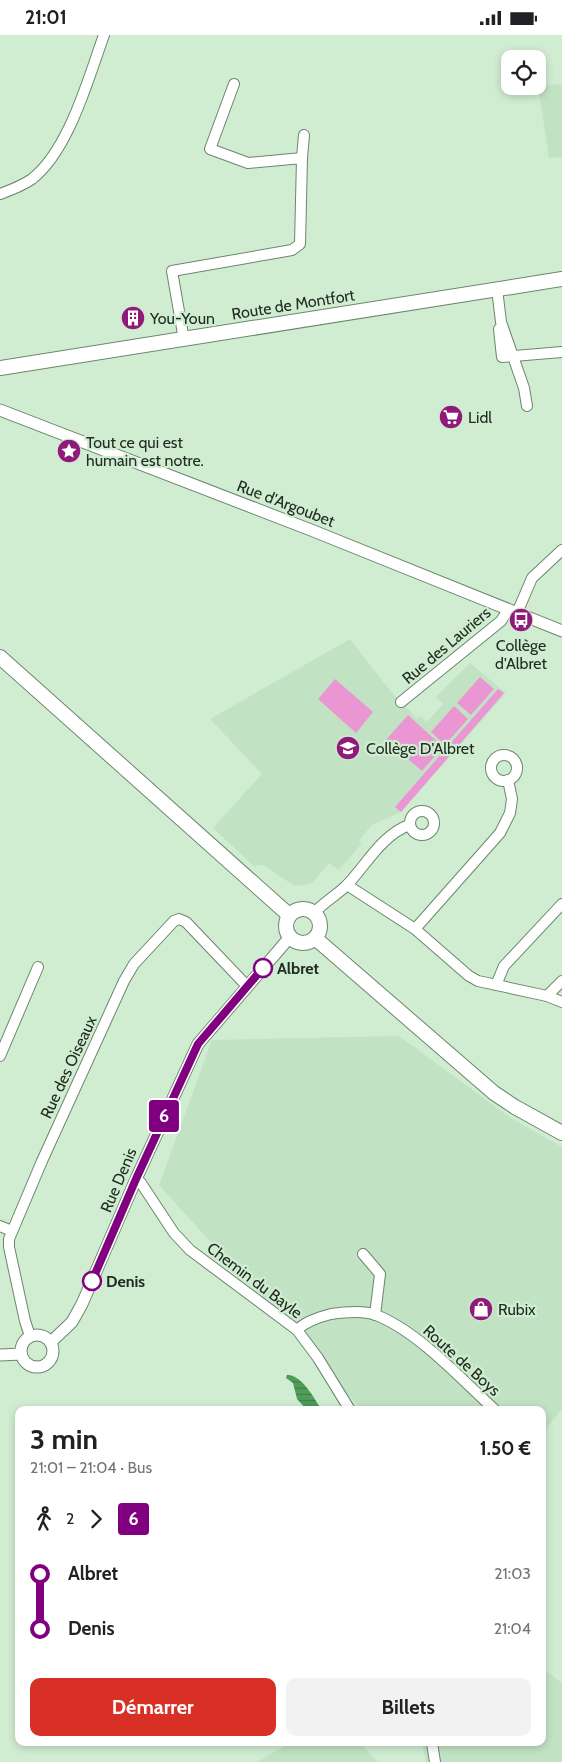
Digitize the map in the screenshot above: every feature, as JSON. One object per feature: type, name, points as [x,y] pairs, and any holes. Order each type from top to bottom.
[{"type":"main road","name":"Route de Montfort","points":[[0,369],[562,279]]},
{"type":"main road","points":[[0,657],[289,915]]},
{"type":"main road","points":[[301,909],[308,909],[314,913],[320,925],[319,932],[315,938],[309,942],[302,943],[290,937],[285,926],[289,915],[301,909]]},
{"type":"main road","points":[[315,938],[494,1093],[515,1107],[560,1129]]},
{"type":"street","points":[[0,194],[23,185],[48,163],[71,125],[104,35]]},
{"type":"street","points":[[234,84],[210,149],[248,163],[302,158]]},
{"type":"street","points":[[184,340],[172,271],[292,251],[300,244],[304,135]]},
{"type":"street","points":[[497,289],[501,322],[524,388],[527,406]]},
{"type":"street","points":[[513,357],[562,351]]},
{"type":"street","name":"Rue d'Argoubet","points":[[0,409],[320,533],[560,631]]},
{"type":"street","name":"Rue des Lauriers","points":[[400,702],[513,611],[532,578],[562,550]]},
{"type":"street","points":[[415,929],[503,828],[510,813],[512,799],[508,780]]},
{"type":"street","points":[[314,913],[347,885],[390,836],[398,829],[409,825]]},
{"type":"street","points":[[347,885],[415,929],[469,976],[478,981],[547,996],[562,1002]]},
{"type":"street","points":[[496,985],[504,966],[562,904]]},
{"type":"street","name":"Rue des Oiseaux","points":[[30,1336],[8,1247],[9,1239],[42,1161],[124,981],[134,964],[174,921],[179,919],[186,922],[247,986]]},
{"type":"street","name":"Rue Denis","points":[[51,1343],[72,1322],[82,1304],[136,1179],[198,1044],[290,937]]},
{"type":"street","points":[[0,1056],[38,967]]},
{"type":"street","points":[[547,996],[562,981]]},
{"type":"street","name":"Chemin du Bayle","points":[[136,1179],[142,1183],[174,1233],[190,1250],[297,1331],[318,1358],[348,1406]]},
{"type":"street","points":[[0,1226],[12,1231]]},
{"type":"street","points":[[363,1254],[380,1274],[375,1315]]},
{"type":"street","name":"Route de Boys","points":[[297,1331],[320,1316],[344,1312],[375,1315],[414,1336],[491,1406]]},
{"type":"street","points":[[30,1336],[44,1336],[51,1343],[54,1348],[51,1360],[40,1367],[28,1364],[21,1354],[25,1341],[30,1336]]},
{"type":"street","points":[[0,1355],[21,1354]]},
{"type":"street","points":[[432,1746],[435,1762]]},
{"type":"shaded area","points":[[562,84],[562,157],[549,158],[539,95],[546,95],[546,85]]},
{"type":"shaded area","name":"Collège D'Albret","points":[[350,639],[392,693],[417,718],[420,716],[427,722],[443,704],[436,697],[470,663],[506,693],[401,812],[372,825],[359,840],[362,843],[339,870],[329,863],[312,883],[299,886],[293,885],[263,865],[255,867],[213,828],[262,774],[210,719]]},
{"type":"shaded area","points":[[480,677],[494,689],[471,715],[457,703]]},
{"type":"shaded area","points":[[335,679],[373,712],[356,733],[318,699]]},
{"type":"shaded area","points":[[498,689],[504,693],[401,812],[395,807]]},
{"type":"shaded area","points":[[454,706],[468,719],[445,745],[431,732]]},
{"type":"shaded area","points":[[408,715],[443,747],[422,771],[386,740]]},
{"type":"shaded area","points":[[399,1036],[511,1118],[562,1147],[562,1409],[546,1428],[546,1406],[358,1406],[159,1185],[212,1040]]},
{"type":"shaded area","points":[[287,1375],[293,1376],[303,1383],[320,1406],[303,1406],[297,1399],[293,1383],[286,1378]]},
{"type":"shaded area","points":[[546,1671],[562,1683],[562,1762],[426,1762],[423,1746],[546,1746]]},
{"type":"shaded area","points":[[284,1746],[363,1746],[378,1762],[257,1762]]},
{"type":"bus line","name":"6","points":[[92,1281],[190,1058],[198,1044],[263,968]]},
{"type":"place","name":"You-Youn","points":[[133,318]]},
{"type":"place","name":"Lidl","points":[[451,417]]},
{"type":"place","name":"Tout ce qui est humain est notre.","points":[[69,451]]},
{"type":"place","name":"Collège d'Albret","points":[[521,620]]},
{"type":"place","name":"Collège D'Albret","points":[[348,748]]},
{"type":"place","name":"Albret","points":[[263,968]]},
{"type":"place","name":"Denis","points":[[92,1281]]},
{"type":"place","name":"Rubix","points":[[481,1309]]}]
